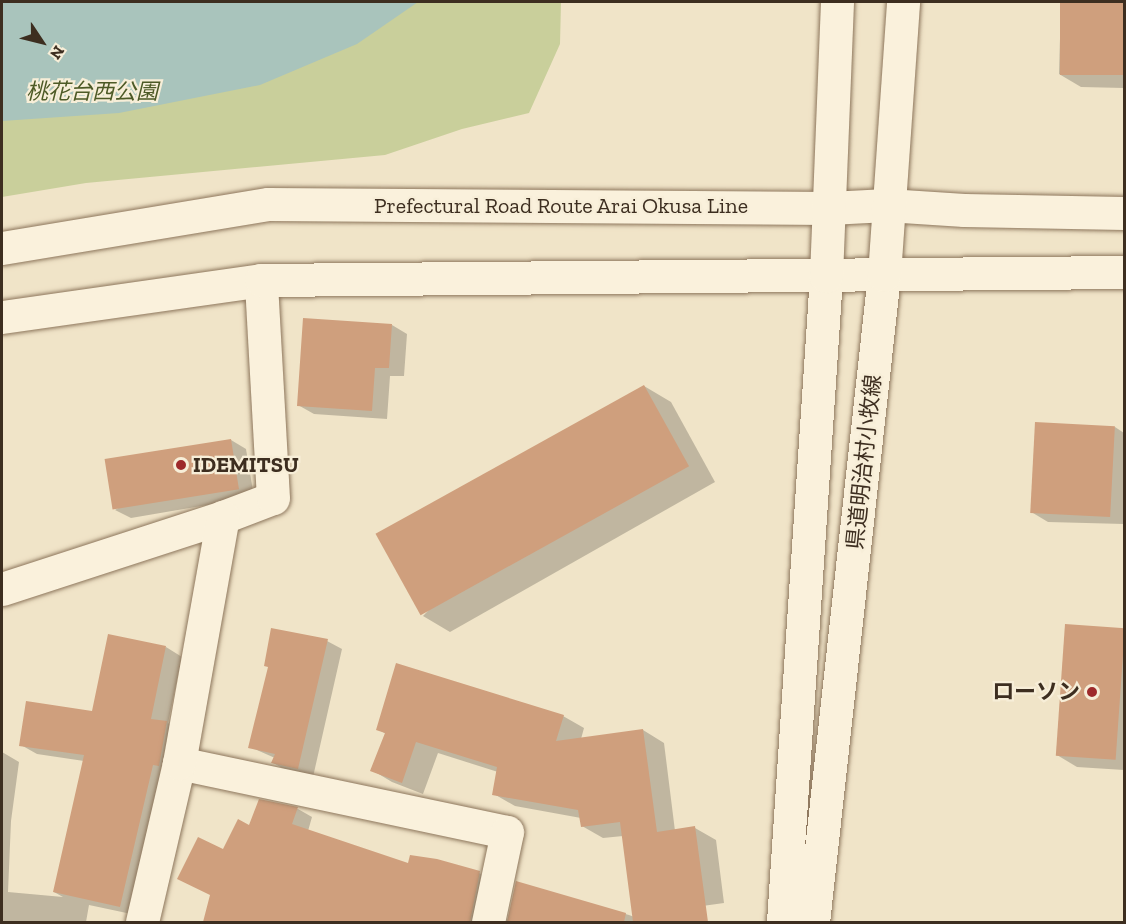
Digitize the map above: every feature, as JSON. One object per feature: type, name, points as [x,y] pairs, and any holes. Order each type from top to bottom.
[{"type":"main road","name":"県道明治村小牧線","points":[[783,922],[826,276],[837,2]]},
{"type":"main road","name":"県道明治村小牧線","points":[[813,922],[884,274],[887,205],[903,2]]},
{"type":"main road","name":"Prefectural Road Route Arai Okusa Line","points":[[2,248],[268,204],[829,208],[887,205],[964,210],[1125,213]]},
{"type":"main road","points":[[2,316],[261,280],[1125,272]]},
{"type":"main road","points":[[2,589],[223,517],[273,498],[261,280]]},
{"type":"main road","points":[[142,922],[178,763],[223,517]]},
{"type":"main road","points":[[178,763],[507,831],[488,922]]},
{"type":"green space","name":"桃花台西公園","points":[[2,2],[561,2],[560,44],[529,113],[462,129],[385,155],[86,183],[2,197]]},
{"type":"water","points":[[2,2],[418,2],[357,44],[260,85],[119,113],[2,121]]},
{"type":"building","points":[[1060,2],[1124,2],[1124,75],[1060,75]]},
{"type":"building","points":[[303,318],[392,324],[389,368],[375,368],[372,411],[297,406]]},
{"type":"building","points":[[644,385],[689,466],[421,615],[375,534]]},
{"type":"building","points":[[1035,422],[1115,426],[1110,517],[1030,513]]},
{"type":"building","points":[[231,439],[239,489],[113,509],[105,459]]},
{"type":"building","name":"ローソン","points":[[1065,624],[1124,628],[1116,760],[1056,756]]},
{"type":"building","points":[[271,628],[328,639],[298,769],[271,763],[275,754],[248,748],[268,667],[264,666]]},
{"type":"building","points":[[108,634],[166,646],[151,719],[167,721],[159,766],[153,765],[120,907],[53,892],[84,755],[19,746],[26,701],[92,711]]},
{"type":"building","points":[[396,663],[564,715],[556,741],[643,729],[657,832],[695,826],[708,922],[633,922],[620,822],[581,827],[578,810],[492,795],[497,767],[416,742],[402,783],[370,771],[385,733],[376,730]]},
{"type":"building","points":[[259,799],[298,807],[292,824],[408,863],[410,855],[437,859],[480,871],[470,922],[203,922],[210,895],[177,879],[198,837],[223,849],[238,819],[249,825]]},
{"type":"building","points":[[516,881],[626,913],[624,922],[507,922]]},
{"type":"place","name":"IDEMITSU","points":[[181,465]]},
{"type":"place","name":"ローソン","points":[[1092,692]]}]
